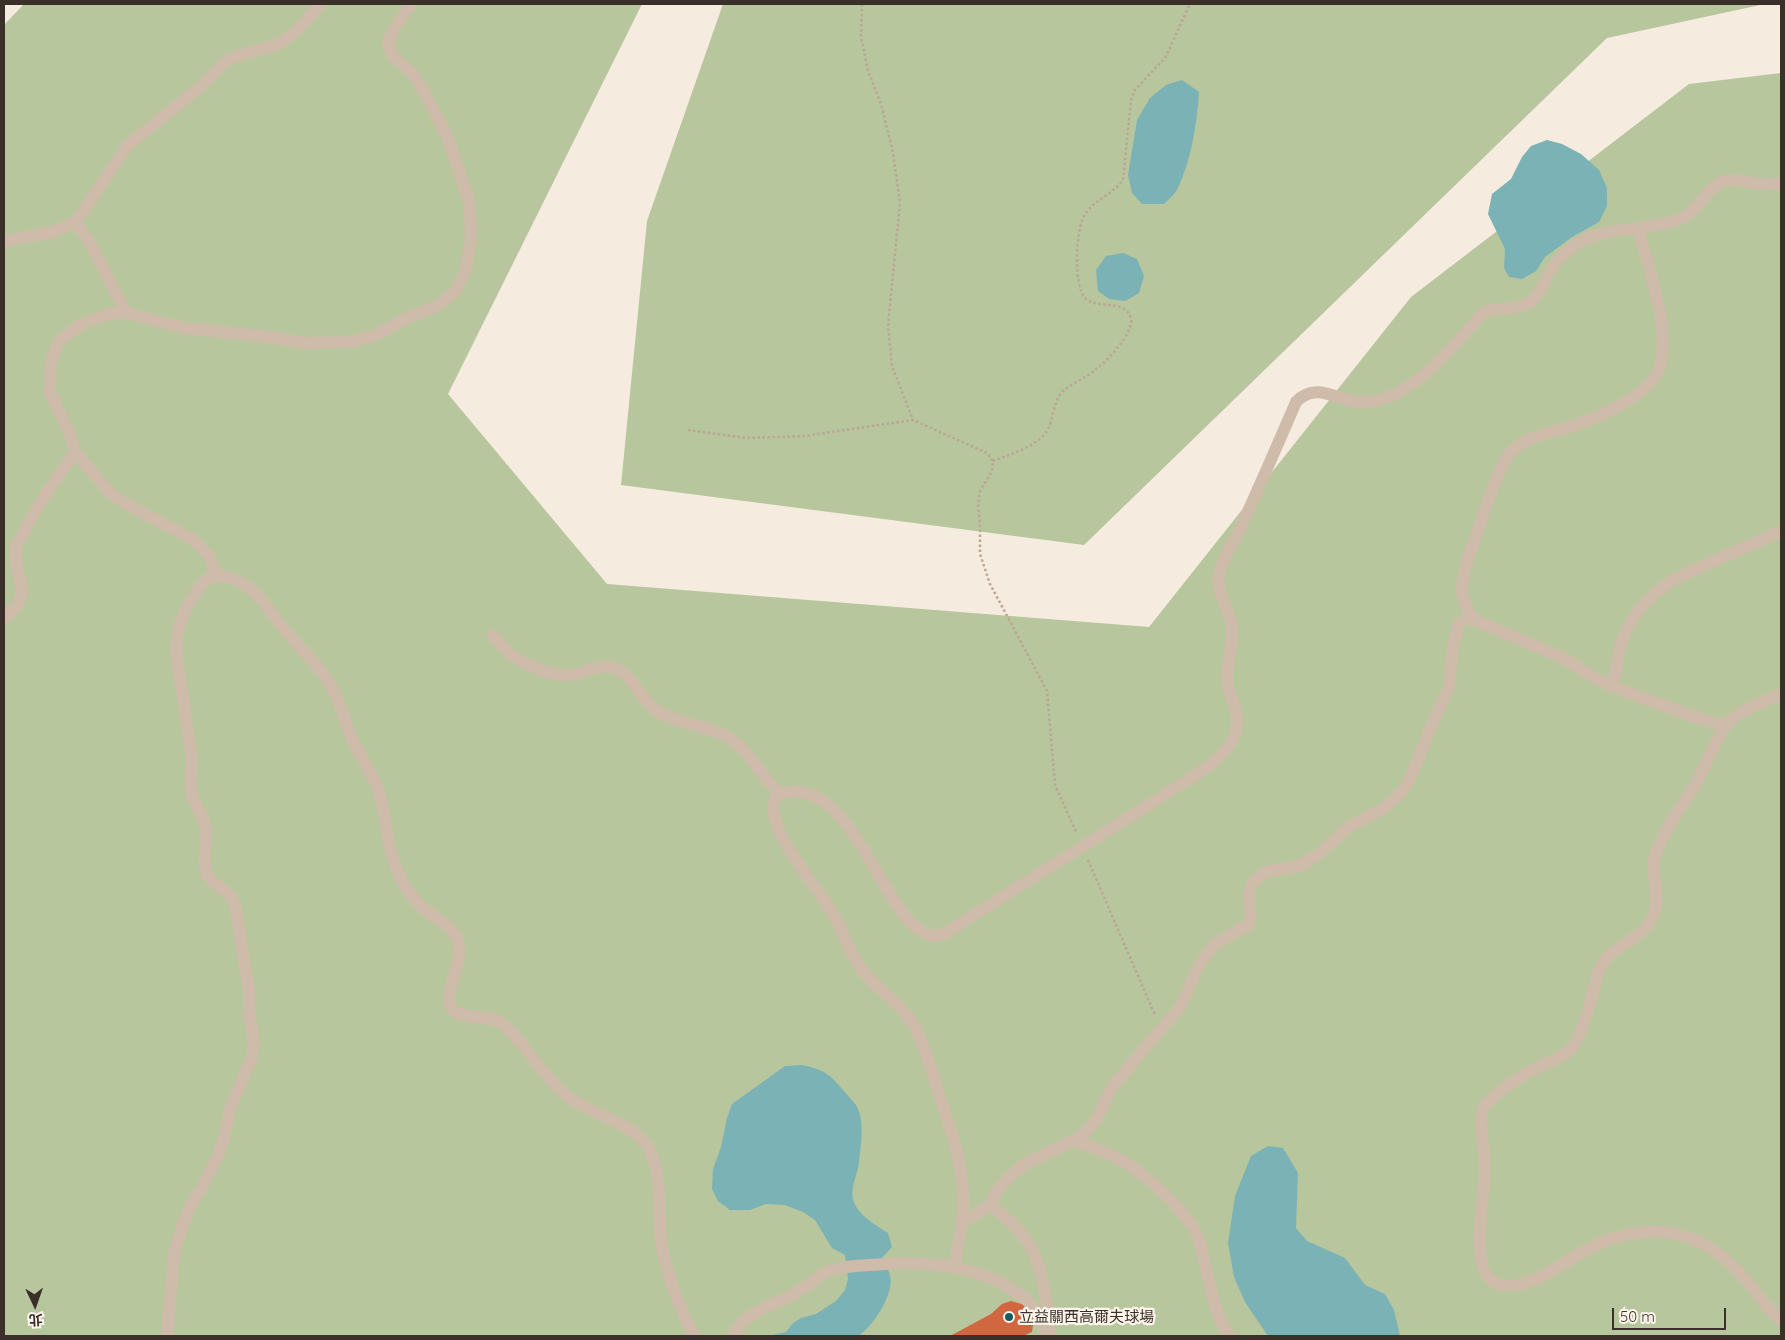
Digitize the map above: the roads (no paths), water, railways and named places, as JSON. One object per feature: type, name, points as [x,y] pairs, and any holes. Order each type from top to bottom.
[{"type":"lane","points":[[4,241],[53,232],[76,222],[127,146],[201,86],[228,59],[279,44],[296,31],[321,4]]},
{"type":"lane","points":[[217,575],[209,556],[194,540],[111,494],[75,452],[70,434],[50,392],[51,362],[60,341],[80,325],[111,313],[126,313],[185,328],[305,343],[349,342],[374,336],[405,319],[439,305],[456,290],[466,270],[471,240],[470,204],[448,138],[427,97],[413,74],[393,56],[388,44],[392,32],[411,4]]},
{"type":"lane","points":[[954,1266],[962,1222],[963,1190],[956,1151],[926,1052],[916,1028],[908,1017],[860,968],[832,912],[786,844],[772,810],[775,798],[780,793],[792,791],[810,795],[828,804],[846,822],[890,895],[907,918],[922,932],[937,936],[944,934],[1209,767],[1228,746],[1236,733],[1238,719],[1227,683],[1227,667],[1232,635],[1231,623],[1222,598],[1218,576],[1296,402],[1302,395],[1320,392],[1359,403],[1372,402],[1392,395],[1410,386],[1434,365],[1483,313],[1490,310],[1528,304],[1536,296],[1550,271],[1564,253],[1578,243],[1596,236],[1682,218],[1694,210],[1708,192],[1719,183],[1728,180],[1781,184]]},
{"type":"lane","points":[[76,222],[94,250],[126,313]]},
{"type":"lane","points":[[1472,619],[1463,599],[1463,578],[1478,530],[1500,471],[1510,452],[1524,442],[1542,434],[1574,426],[1637,396],[1656,376],[1663,354],[1663,325],[1638,228]]},
{"type":"lane","points":[[4,618],[21,598],[22,582],[16,562],[16,547],[37,507],[75,452]]},
{"type":"lane","points":[[1610,686],[1615,675],[1619,650],[1627,627],[1636,613],[1650,598],[1674,579],[1781,531]]},
{"type":"lane","points":[[168,1336],[174,1254],[190,1204],[201,1189],[220,1151],[232,1106],[252,1057],[254,1043],[249,1010],[249,990],[236,910],[232,898],[212,881],[206,872],[204,862],[206,826],[191,789],[193,769],[191,752],[176,662],[176,646],[180,620],[207,579],[217,575],[244,583],[258,596],[288,634],[327,678],[340,704],[352,738],[376,782],[382,799],[389,846],[395,866],[406,889],[423,908],[447,925],[455,934],[460,946],[458,964],[450,992],[450,1002],[454,1011],[462,1015],[498,1021],[512,1033],[561,1091],[574,1101],[628,1128],[648,1147],[657,1170],[661,1239],[665,1262],[687,1323],[694,1336]]},
{"type":"lane","points":[[962,1222],[991,1205],[996,1192],[1005,1180],[1023,1165],[1082,1136],[1097,1119],[1117,1081],[1181,1006],[1197,968],[1215,944],[1248,925],[1251,918],[1249,895],[1251,886],[1256,879],[1266,872],[1298,866],[1319,854],[1347,828],[1384,808],[1403,791],[1449,687],[1453,647],[1458,625],[1464,620],[1472,619],[1563,658],[1610,686],[1695,717],[1726,726]]},
{"type":"lane","points":[[493,636],[509,653],[522,662],[560,675],[576,674],[601,667],[614,668],[622,672],[645,700],[656,710],[671,718],[716,732],[734,742],[771,786],[780,793]]},
{"type":"lane","points":[[1781,694],[1748,710],[1730,721],[1726,726],[1697,781],[1658,847],[1654,862],[1656,900],[1654,914],[1644,930],[1602,964],[1588,1013],[1576,1042],[1567,1052],[1510,1084],[1484,1107],[1482,1118],[1485,1168],[1480,1224],[1480,1251],[1483,1269],[1490,1279],[1498,1284],[1510,1286],[1524,1284],[1562,1266],[1588,1249],[1608,1240],[1635,1233],[1654,1231],[1672,1233],[1715,1251],[1736,1269],[1763,1303],[1781,1320]]},
{"type":"lane","points":[[1074,1140],[1125,1163],[1166,1196],[1182,1212],[1195,1230],[1206,1266],[1213,1302],[1222,1325],[1230,1336]]},
{"type":"lane","points":[[991,1205],[1013,1225],[1030,1245],[1038,1262],[1049,1336]]},
{"type":"lane","points":[[732,1336],[750,1314],[797,1292],[830,1271],[841,1268],[890,1263],[946,1264],[998,1282],[1023,1297],[1036,1310],[1049,1336]]},
{"type":"water","points":[[1182,80],[1199,92],[1197,117],[1190,155],[1182,179],[1173,196],[1164,204],[1142,204],[1132,193],[1128,175],[1137,120],[1150,98],[1166,85]]},
{"type":"water","points":[[1547,140],[1562,144],[1581,154],[1599,170],[1607,188],[1607,206],[1599,222],[1572,237],[1545,257],[1536,271],[1522,279],[1509,277],[1504,268],[1505,249],[1488,214],[1492,194],[1511,179],[1522,157],[1531,146]]},
{"type":"water","points":[[1123,253],[1137,259],[1144,276],[1139,293],[1125,301],[1109,299],[1098,291],[1096,270],[1106,256]]},
{"type":"water","points":[[802,1065],[830,1076],[856,1105],[859,1111],[862,1133],[861,1148],[852,1195],[858,1210],[888,1233],[892,1247],[882,1258],[889,1272],[891,1283],[886,1300],[870,1326],[858,1336],[768,1336],[786,1332],[793,1323],[801,1318],[816,1314],[836,1301],[845,1290],[848,1279],[845,1255],[832,1248],[815,1220],[803,1212],[785,1205],[766,1204],[750,1210],[730,1210],[718,1201],[712,1189],[713,1169],[721,1147],[732,1104],[785,1066]]},
{"type":"water","points":[[1268,1146],[1283,1148],[1298,1173],[1296,1228],[1307,1241],[1345,1258],[1365,1285],[1385,1294],[1394,1310],[1400,1336],[1268,1336],[1245,1302],[1234,1277],[1228,1243],[1235,1196],[1251,1156]]},
{"type":"place","name":"立益關西高爾夫球場","points":[[1009,1317]]}]
